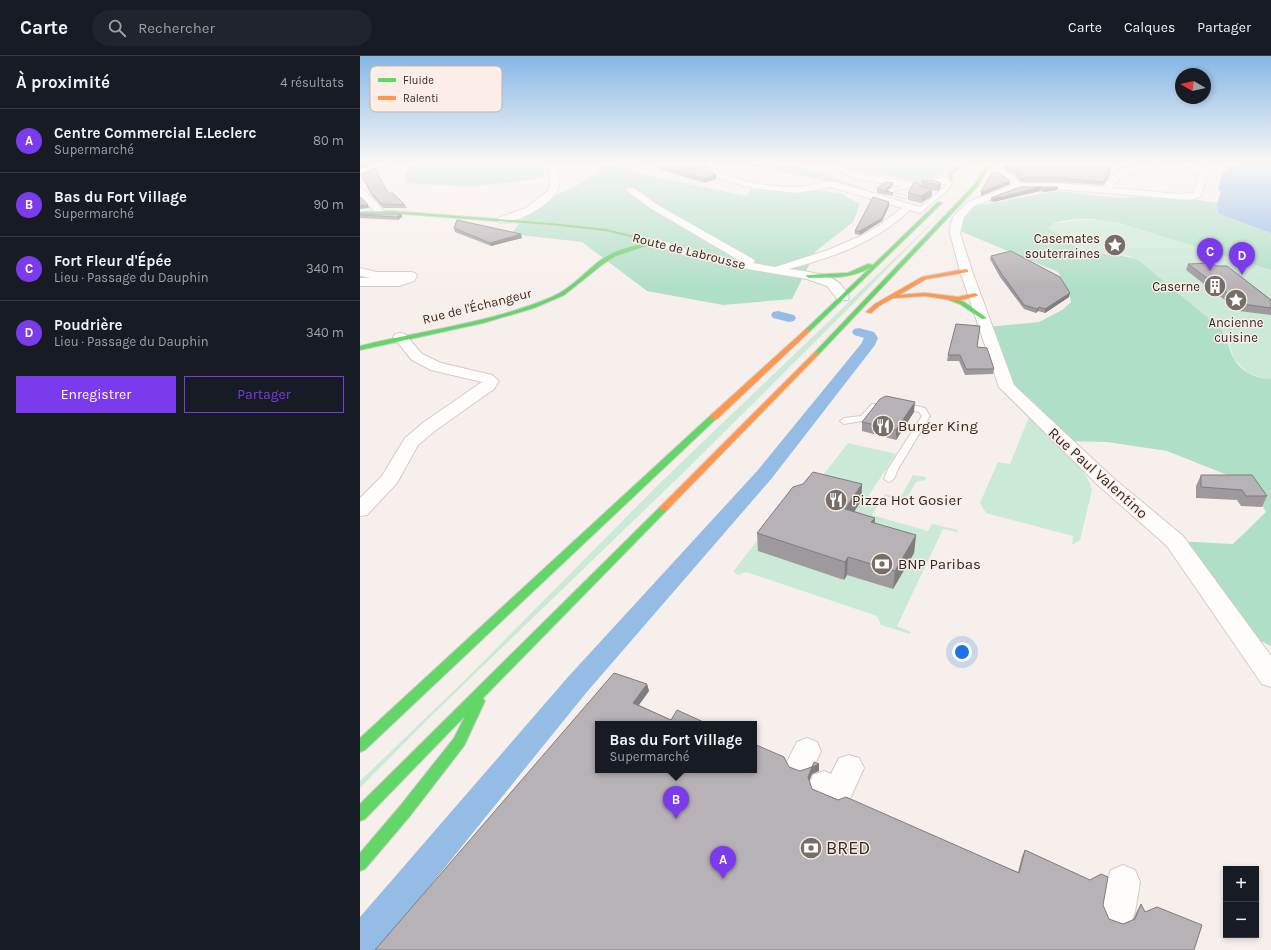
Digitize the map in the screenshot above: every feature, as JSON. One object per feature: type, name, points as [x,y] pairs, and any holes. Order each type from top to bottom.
[{"type":"main road","points":[[360,746],[843,297],[937,205]]},
{"type":"main road","points":[[360,814],[486,685],[807,364],[958,205]]},
{"type":"main road","points":[[898,244],[920,210]]},
{"type":"main road","name":"Route de Labrousse","points":[[360,213],[380,212],[420,214],[606,230],[657,242]]},
{"type":"main road","name":"Rue de l'Échangeur","points":[[360,348],[400,337],[503,315],[542,303],[556,298],[573,287],[608,258],[627,250],[657,242]]},
{"type":"main road","points":[[809,276],[842,276],[860,272],[885,257]]},
{"type":"main road","points":[[807,364],[877,305],[924,278],[966,271]]},
{"type":"main road","points":[[889,298],[923,295],[966,300],[975,295]]},
{"type":"main road","points":[[948,298],[962,304],[984,318]]},
{"type":"main road","points":[[360,864],[405,811],[459,742],[486,685]]},
{"type":"street","points":[[373,205],[380,212]]},
{"type":"street","points":[[502,220],[531,211],[538,205]]},
{"type":"street","points":[[651,205],[761,268]]},
{"type":"street","points":[[774,270],[816,258],[853,245],[885,228],[904,205]]},
{"type":"street","points":[[911,205],[920,210]]},
{"type":"street","name":"Rue Paul Valentino","points":[[970,205],[959,216],[956,223],[955,233],[966,271],[984,318],[1007,387],[1105,481],[1175,541],[1271,676]]},
{"type":"street","name":"Route de Labrousse","points":[[657,242],[691,254],[723,262],[809,276],[831,282],[836,286],[843,297]]},
{"type":"street","points":[[360,272],[376,276],[412,276],[399,282],[360,282]]},
{"type":"street","points":[[360,510],[390,478],[411,442],[430,426],[488,386],[491,382],[486,378],[436,367],[416,357],[400,337]]},
{"type":"street","points":[[824,785],[838,791],[849,768]]},
{"type":"lane","points":[[920,210],[927,205]]},
{"type":"lane","points":[[844,421],[864,418],[874,406],[884,401]]},
{"type":"lane","points":[[889,479],[926,416],[922,410],[895,403]]},
{"type":"green space","points":[[534,205],[860,205],[853,222],[816,251],[792,299],[723,305],[647,291],[582,242],[511,234]]},
{"type":"green space","points":[[982,205],[1217,205],[1218,212],[1271,233],[1271,270],[1120,223],[1093,219],[1073,219],[1055,223],[1048,227],[1065,237],[1076,247],[1082,250],[1124,256],[1138,260],[1220,328],[1225,336],[1234,359],[1241,368],[1260,378],[1271,379],[1271,646],[1238,629],[1175,541],[1233,544],[1266,512],[1250,484],[1167,451],[1107,442],[1063,441],[1021,401],[987,327],[1039,322],[1062,310],[1071,302],[1069,292],[1058,272],[960,231],[961,222],[975,206]]},
{"type":"green space","points":[[946,209],[686,470],[427,720],[360,788],[360,781],[462,683],[660,483]]},
{"type":"green space","points":[[1079,220],[1107,220],[1134,226],[1271,270],[1271,379],[1265,379],[1248,373],[1234,359],[1227,337],[1130,256],[1082,250],[1061,234],[1052,231],[1048,227],[1052,224]]},
{"type":"green space","points":[[1029,417],[1075,462],[1089,481],[1092,490],[1080,540],[1072,545],[1073,536],[986,513],[980,503],[998,462],[1010,464]]},
{"type":"green space","points":[[848,443],[896,454],[865,501],[866,504],[877,507],[872,515],[928,531],[932,524],[958,530],[958,532],[943,529],[897,626],[911,632],[910,634],[881,625],[877,616],[746,572],[738,575],[734,571],[791,498],[803,501]]},
{"type":"green space","points":[[913,475],[926,477],[925,480],[916,482],[905,501],[885,496],[884,494],[900,498]]},
{"type":"water","points":[[1217,205],[1271,205],[1271,233],[1218,213]]},
{"type":"building","points":[[869,205],[888,205],[882,218],[860,231],[855,231]]},
{"type":"building","points":[[360,214],[401,214],[397,217]]},
{"type":"building","points":[[457,220],[521,234],[490,243],[454,228]]},
{"type":"building","points":[[1011,251],[1060,277],[1070,293],[1045,309],[1039,307],[1037,309],[1024,305],[1001,273],[991,256]]},
{"type":"building","points":[[1212,263],[1216,266],[1227,266],[1271,300],[1271,308],[1242,304],[1188,264]]},
{"type":"building","points":[[956,324],[980,326],[977,347],[987,348],[994,369],[966,369],[960,355],[948,355]]},
{"type":"building","points":[[886,396],[915,402],[896,430],[862,422],[880,399]]},
{"type":"building","points":[[813,472],[862,484],[845,509],[875,518],[871,522],[916,535],[895,571],[848,557],[845,562],[757,533],[793,487],[803,484]]},
{"type":"building","points":[[1201,475],[1252,475],[1267,496],[1246,496],[1242,490],[1201,487]]},
{"type":"building","points":[[614,673],[647,684],[633,703],[671,720],[677,710],[701,721],[595,721],[595,773],[757,773],[757,745],[784,757],[789,767],[800,771],[812,767],[808,777],[812,789],[838,800],[846,797],[1019,873],[1025,850],[1090,880],[1101,874],[1108,877],[1103,905],[1109,919],[1123,924],[1135,919],[1141,904],[1145,912],[1157,907],[1202,925],[1194,950],[375,950]]},
{"type":"building","points":[[814,762],[819,764],[812,767]]},
{"type":"waterway","points":[[778,315],[789,318]]},
{"type":"waterway","points":[[360,944],[577,685],[765,474],[868,345],[871,338],[869,335],[859,332]]},
{"type":"traffic: fast","points":[[808,330],[938,205]]},
{"type":"traffic: fast","points":[[816,354],[958,205]]},
{"type":"traffic: fast","points":[[360,213],[391,212],[551,224],[606,230],[654,241]]},
{"type":"traffic: fast","points":[[360,348],[483,321],[531,307],[555,298],[569,290],[608,258],[632,248],[657,242]]},
{"type":"traffic: fast","points":[[809,276],[833,276],[848,274],[870,265]]},
{"type":"traffic: fast","points":[[951,299],[962,303],[984,318]]},
{"type":"traffic: fast","points":[[360,746],[714,417]]},
{"type":"traffic: fast","points":[[360,814],[664,508]]},
{"type":"traffic: fast","points":[[360,864],[405,811],[459,742],[479,701]]},
{"type":"traffic: slow","points":[[869,312],[877,305],[924,278],[966,271]]},
{"type":"traffic: slow","points":[[894,297],[929,295],[952,299],[963,299],[975,295]]},
{"type":"traffic: slow","points":[[714,417],[808,330]]},
{"type":"traffic: slow","points":[[664,508],[816,354]]},
{"type":"place","name":"Casemates souterraines","points":[[1115,245]]},
{"type":"place","name":"Fort Fleur d'Épée","points":[[1210,271]]},
{"type":"place","name":"Poudrière","points":[[1242,275]]},
{"type":"place","name":"Caserne","points":[[1215,286]]},
{"type":"place","name":"Ancienne cuisine","points":[[1236,300]]},
{"type":"place","name":"Burger King","points":[[883,426]]},
{"type":"place","name":"Pizza Hot Gosier","points":[[836,500]]},
{"type":"place","name":"BNP Paribas","points":[[882,564]]},
{"type":"place","name":"Bas du Fort Village","points":[[676,819]]},
{"type":"place","name":"BRED","points":[[811,848]]},
{"type":"place","name":"Centre Commercial E.Leclerc","points":[[723,879]]}]
